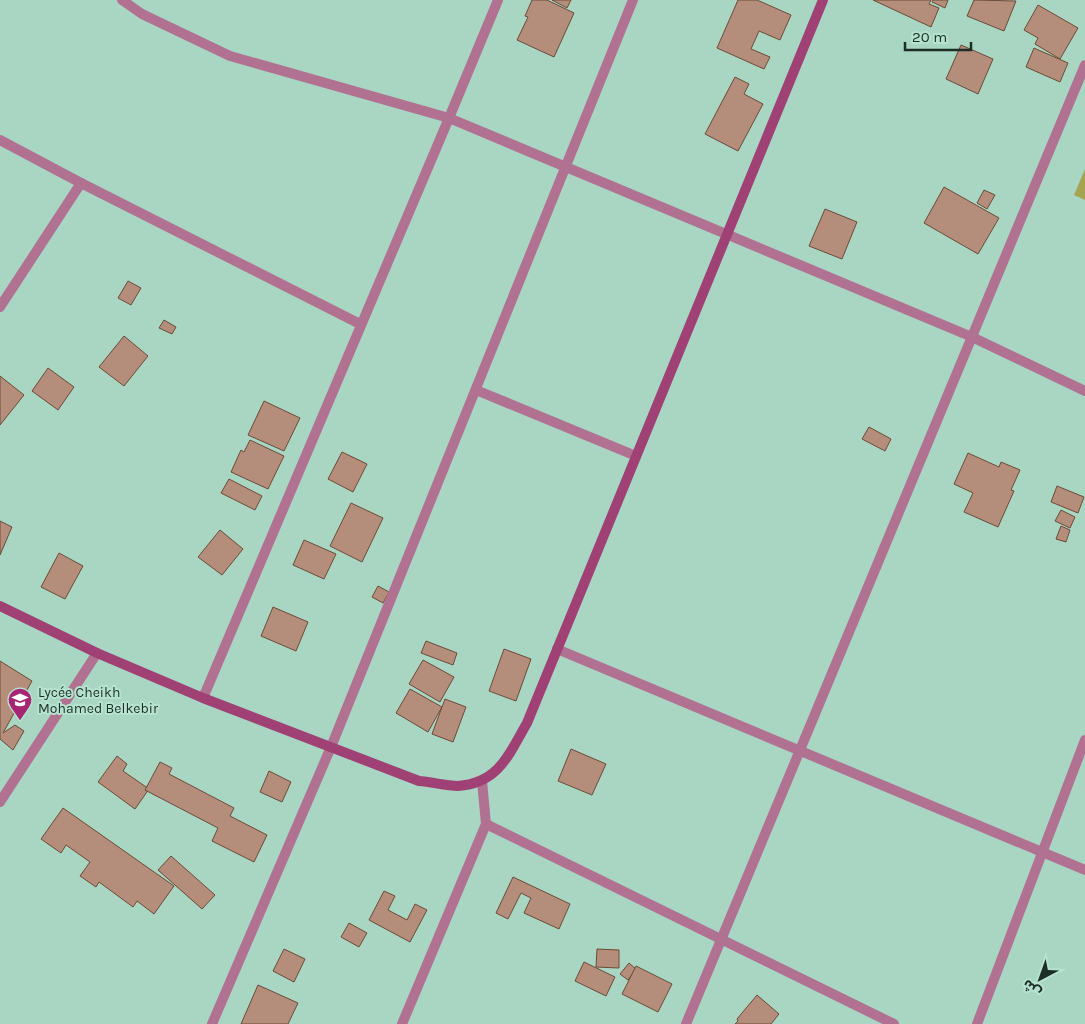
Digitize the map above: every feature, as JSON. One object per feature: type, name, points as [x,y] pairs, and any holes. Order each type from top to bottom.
[{"type":"street","points":[[122,0],[142,14],[230,56],[449,118],[972,337],[1085,391]]},
{"type":"street","points":[[203,698],[498,0]]},
{"type":"street","points":[[212,1024],[332,747],[633,0]]},
{"type":"street","points":[[0,606],[97,654],[203,698],[419,781],[458,786],[482,781],[503,764],[527,723],[823,0]]},
{"type":"street","points":[[686,1024],[1085,65]]},
{"type":"street","points":[[0,140],[360,324]]},
{"type":"street","points":[[0,307],[81,183]]},
{"type":"street","points":[[476,390],[636,456]]},
{"type":"street","points":[[557,649],[1085,870]]},
{"type":"street","points":[[0,802],[97,654]]},
{"type":"street","points":[[977,1024],[1085,740]]},
{"type":"street","points":[[402,1024],[486,824],[482,781]]},
{"type":"street","points":[[486,824],[894,1024]]},
{"type":"shaded area","points":[[1085,169],[1085,200],[1074,195]]},
{"type":"building","points":[[532,0],[547,0],[574,13],[554,57],[517,40],[528,17],[525,16]]},
{"type":"building","points":[[552,0],[571,0],[567,8]]},
{"type":"building","points":[[738,0],[757,0],[791,15],[780,40],[759,31],[751,49],[770,57],[764,69],[717,48]]},
{"type":"building","points":[[873,0],[931,0],[929,4],[939,8],[931,27]]},
{"type":"building","points":[[933,0],[948,0],[945,8],[932,2]]},
{"type":"building","points":[[974,0],[1016,1],[1004,31],[967,16]]},
{"type":"building","points":[[1038,5],[1078,28],[1060,59],[1035,44],[1038,38],[1024,30]]},
{"type":"building","points":[[961,45],[993,59],[978,94],[946,79]]},
{"type":"building","points":[[1034,48],[1068,63],[1060,82],[1026,67]]},
{"type":"building","points":[[735,77],[749,84],[744,94],[763,104],[738,151],[705,134]]},
{"type":"building","points":[[944,187],[999,218],[978,254],[924,223]]},
{"type":"building","points":[[984,190],[995,195],[987,209],[977,203]]},
{"type":"building","points":[[825,209],[857,222],[842,259],[809,246]]},
{"type":"building","points":[[128,281],[141,288],[131,305],[118,298]]},
{"type":"building","points":[[164,320],[176,327],[172,334],[159,328]]},
{"type":"building","points":[[124,336],[148,356],[124,386],[99,367]]},
{"type":"building","points":[[48,368],[74,387],[58,410],[32,391]]},
{"type":"building","points":[[0,376],[24,395],[0,425]]},
{"type":"building","points":[[264,401],[300,418],[284,451],[248,435]]},
{"type":"building","points":[[869,427],[891,439],[885,451],[862,439]]},
{"type":"building","points":[[250,440],[284,456],[268,489],[231,472],[241,450],[244,452]]},
{"type":"building","points":[[342,452],[367,464],[353,492],[328,479]]},
{"type":"building","points":[[968,453],[999,467],[1001,462],[1020,470],[1011,490],[1014,491],[998,527],[964,512],[973,493],[954,484]]},
{"type":"building","points":[[229,479],[262,496],[255,510],[221,493]]},
{"type":"building","points":[[1057,486],[1084,497],[1078,513],[1051,502]]},
{"type":"building","points":[[351,503],[383,518],[362,562],[330,546]]},
{"type":"building","points":[[1061,510],[1075,517],[1070,528],[1055,521]]},
{"type":"building","points":[[0,521],[12,527],[0,555]]},
{"type":"building","points":[[1061,526],[1070,530],[1066,542],[1056,539]]},
{"type":"building","points":[[220,530],[243,549],[222,575],[198,557]]},
{"type":"building","points":[[304,540],[336,554],[324,579],[293,565]]},
{"type":"building","points":[[59,553],[83,566],[65,599],[41,587]]},
{"type":"building","points":[[378,586],[389,592],[383,603],[372,597]]},
{"type":"building","points":[[273,607],[308,622],[296,651],[261,636]]},
{"type":"building","points":[[426,641],[457,653],[453,665],[421,653]]},
{"type":"building","points":[[504,649],[531,659],[516,701],[489,691]]},
{"type":"building","points":[[423,660],[454,677],[440,702],[409,684]]},
{"type":"building","points":[[0,661],[32,681],[3,733],[15,725],[24,731],[13,750],[0,739]]},
{"type":"building","points":[[410,689],[442,707],[428,732],[396,713]]},
{"type":"building","points":[[445,699],[466,707],[453,742],[432,734]]},
{"type":"building","points":[[571,749],[606,764],[592,795],[558,781]]},
{"type":"building","points":[[117,756],[127,764],[123,771],[149,789],[135,809],[98,782]]},
{"type":"building","points":[[160,762],[172,768],[169,774],[234,808],[230,816],[267,835],[254,862],[212,841],[218,828],[145,790]]},
{"type":"building","points":[[269,771],[291,782],[282,802],[260,792]]},
{"type":"building","points":[[63,808],[174,886],[154,914],[137,901],[133,907],[99,882],[96,887],[80,876],[90,862],[66,845],[61,853],[41,839]]},
{"type":"building","points":[[171,856],[215,895],[202,909],[158,870]]},
{"type":"building","points":[[513,877],[570,904],[559,929],[524,913],[531,898],[521,893],[508,919],[496,913]]},
{"type":"building","points":[[384,891],[395,896],[388,910],[407,920],[415,904],[427,910],[410,942],[369,920]]},
{"type":"building","points":[[349,923],[367,933],[359,947],[341,937]]},
{"type":"building","points":[[284,949],[305,959],[294,982],[273,971]]},
{"type":"building","points":[[597,949],[619,950],[619,968],[596,967]]},
{"type":"building","points":[[584,962],[615,977],[606,996],[575,981]]},
{"type":"building","points":[[629,963],[636,969],[628,980],[620,974]]},
{"type":"building","points":[[636,966],[672,984],[658,1012],[622,994]]},
{"type":"building","points":[[258,985],[298,1003],[288,1024],[241,1024]]},
{"type":"building","points":[[757,995],[779,1014],[771,1024],[735,1024],[738,1021],[737,1019]]},
{"type":"place","name":"Lycée Cheikh Mohamed Belkebir","points":[[20,721]]}]
